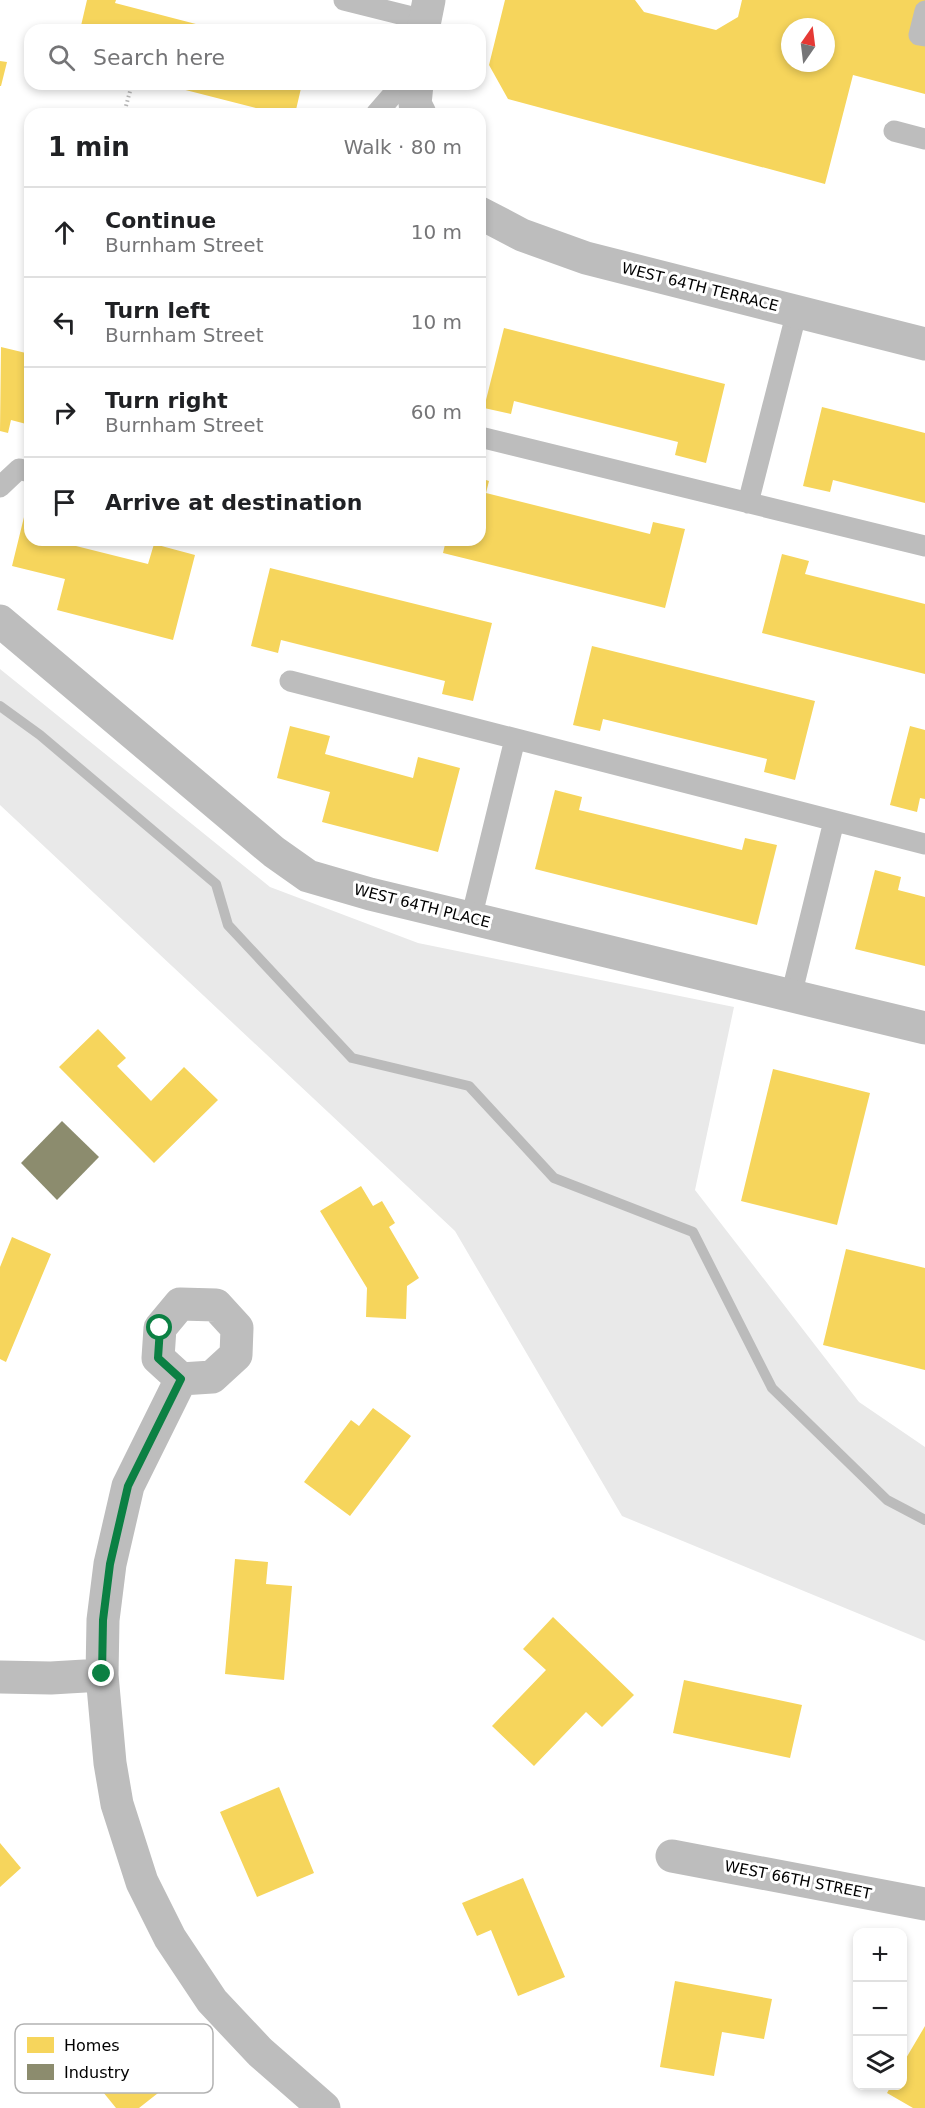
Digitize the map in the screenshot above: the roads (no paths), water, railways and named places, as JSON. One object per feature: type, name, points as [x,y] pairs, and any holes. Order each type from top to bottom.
[{"type":"street","points":[[417,90],[418,108]]},
{"type":"street","name":"WEST 64TH TERRACE","points":[[486,220],[586,258],[925,344]]},
{"type":"street","name":"WEST 64TH PLACE","points":[[0,621],[274,852],[308,876],[471,919],[925,1028]]},
{"type":"street","points":[[181,1379],[128,1486],[110,1564],[103,1620],[102,1674],[110,1763],[117,1804],[142,1882],[170,1938],[212,2001],[260,2052],[324,2108]]},
{"type":"street","points":[[0,1677],[51,1678],[102,1674]]},
{"type":"street","name":"WEST 66TH STREET","points":[[672,1856],[925,1904]]},
{"type":"lane","points":[[344,0],[425,17]]},
{"type":"lane","points":[[925,11],[919,35],[925,36]]},
{"type":"lane","points":[[381,108],[397,90]]},
{"type":"lane","points":[[894,131],[925,139]]},
{"type":"lane","points":[[748,503],[796,311]]},
{"type":"lane","points":[[486,438],[925,546]]},
{"type":"lane","points":[[0,487],[19,469],[24,470]]},
{"type":"lane","points":[[290,681],[925,844]]},
{"type":"lane","points":[[471,919],[515,739]]},
{"type":"lane","points":[[791,996],[834,821]]},
{"type":"waterway","points":[[0,706],[40,735],[216,884],[228,925],[352,1058],[469,1086],[554,1178],[693,1232],[772,1388],[887,1500],[925,1520]]}]
